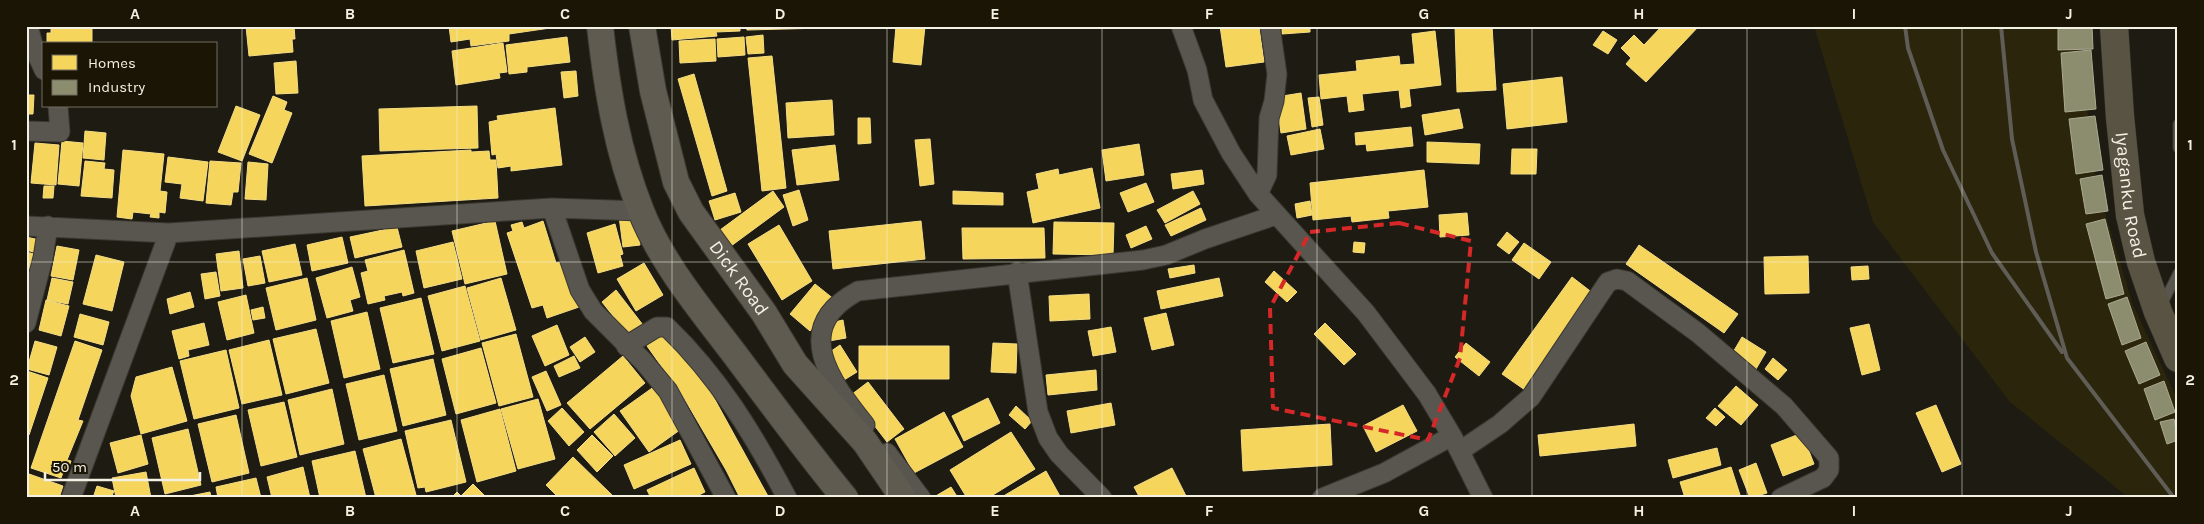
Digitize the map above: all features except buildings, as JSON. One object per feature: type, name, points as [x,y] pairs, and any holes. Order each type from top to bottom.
[{"type":"highway","name":"Iyaganku Road","points":[[2114,26],[2120,117],[2130,214],[2141,262],[2158,312],[2178,358]]},
{"type":"main road","points":[[600,26],[612,114],[622,156],[641,211],[657,245],[701,309],[845,498]]},
{"type":"main road","name":"Dick Road","points":[[642,26],[653,91],[676,182],[691,212],[764,313],[796,364],[866,442],[903,498]]},
{"type":"street","points":[[28,26],[34,48],[42,66]]},
{"type":"street","points":[[1181,26],[1196,70],[1203,100],[1231,153],[1258,194],[1366,313],[1427,394],[1456,443],[1483,498]]},
{"type":"street","points":[[1258,194],[1267,175],[1269,118],[1274,101],[1277,74],[1270,26]]},
{"type":"street","points":[[26,131],[60,132],[58,108]]},
{"type":"street","points":[[26,226],[169,233],[552,208],[641,211]]},
{"type":"street","points":[[552,208],[580,290],[593,311],[668,391],[726,498]]},
{"type":"street","points":[[921,498],[841,394],[825,366],[820,335],[826,319],[841,300],[858,290],[1143,260],[1166,255],[1276,215]]},
{"type":"street","points":[[26,323],[41,267],[48,226]]},
{"type":"street","points":[[71,498],[169,233]]},
{"type":"street","points":[[1017,272],[1038,412],[1048,438],[1059,454],[1102,498]]},
{"type":"street","points":[[1322,498],[1500,424],[1531,397],[1608,282],[1617,279],[1626,281],[1698,333],[1784,406],[1828,458],[1829,470],[1823,478],[1781,498]]},
{"type":"street","points":[[626,346],[657,327],[667,326],[711,374],[751,432],[787,498]]},
{"type":"lane","points":[[2178,124],[2178,148]]},
{"type":"lane","points":[[2158,312],[2178,272]]},
{"type":"highlighted area","points":[[1399,223],[1471,241],[1460,358],[1428,440],[1273,408],[1270,308],[1310,232]]},
{"type":"shaded area","points":[[1814,26],[2077,26],[2096,183],[2133,305],[2178,401],[2178,498],[2129,498],[2010,402],[1873,222]]},
{"type":"railway","points":[[1905,26],[1908,48],[1943,150],[1992,253],[2062,352]]},
{"type":"railway","points":[[2001,26],[2012,139],[2036,252],[2067,358],[2174,498]]}]
